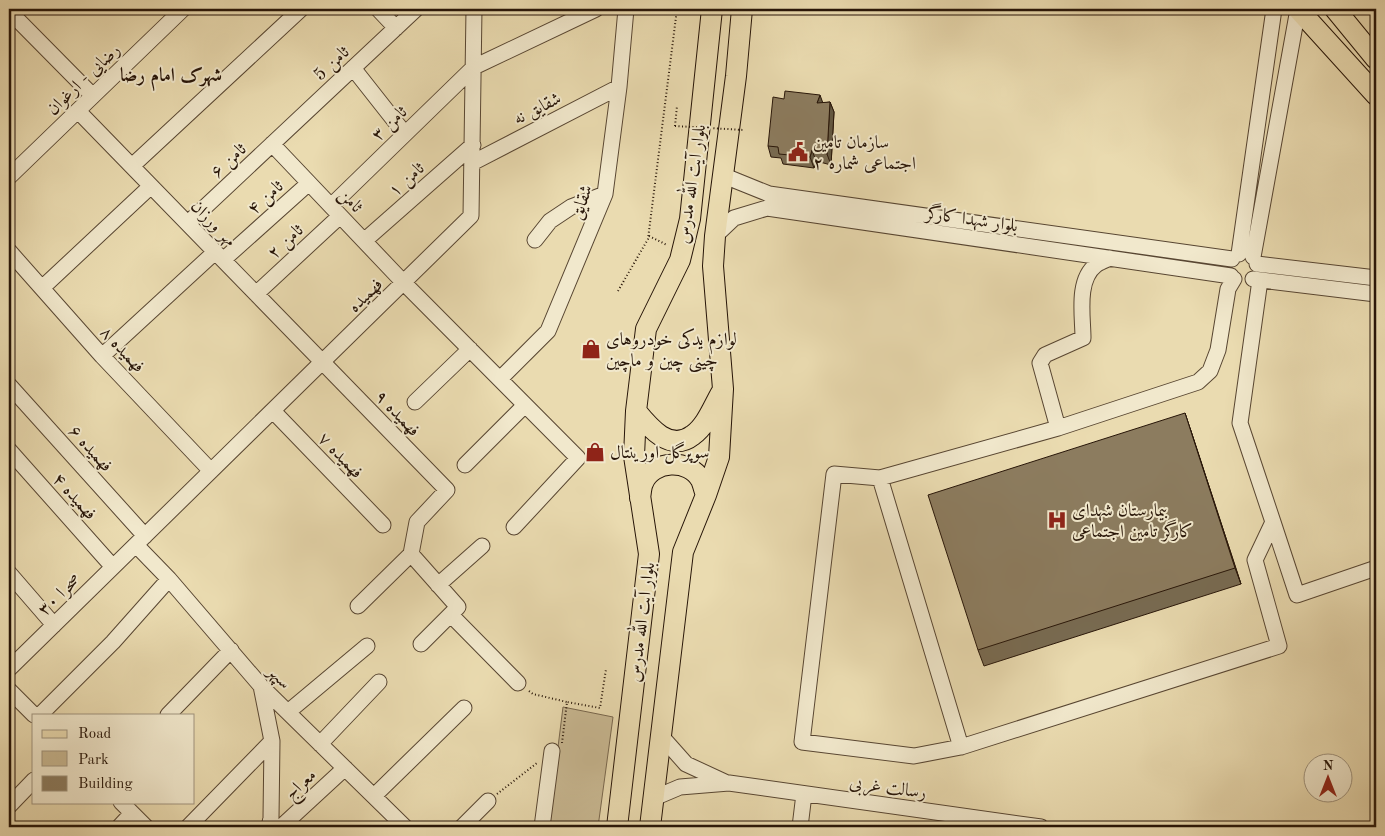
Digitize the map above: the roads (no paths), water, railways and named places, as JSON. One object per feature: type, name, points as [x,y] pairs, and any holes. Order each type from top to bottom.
[{"type":"main road","name":"بلوار آیت الله مدرس","points":[[617,827],[649,554],[634,456],[636,411],[646,329],[680,260],[690,219],[712,9]]},
{"type":"main road","name":"بلوار آیت الله مدرس","points":[[650,827],[683,552],[719,457],[723,389],[713,266],[722,175],[736,76],[742,9]]},
{"type":"main road","points":[[1298,9],[1376,95]]},
{"type":"main road","points":[[1342,13],[1376,59]]},
{"type":"main road","points":[[636,411],[650,428],[662,437],[676,442],[692,436],[705,422],[723,389]]},
{"type":"main road","points":[[640,498],[643,482],[655,469],[671,464],[688,467],[700,479],[706,495]]},
{"type":"street","name":"رضایی - ارغوان","points":[[9,177],[183,9]]},
{"type":"street","points":[[132,166],[301,9]]},
{"type":"street","points":[[378,9],[396,28]]},
{"type":"street","name":"ثامن 5","points":[[272,144],[416,9]]},
{"type":"street","name":"فهمیده","points":[[140,540],[471,216],[474,9]]},
{"type":"street","name":"ثامن ۳","points":[[336,211],[405,134],[474,67],[596,9]]},
{"type":"street","name":"شقایق","points":[[500,379],[548,331],[605,194],[619,87],[626,9]]},
{"type":"street","points":[[1274,9],[1246,258],[1258,272],[1240,423],[1297,594],[1376,568]]},
{"type":"street","points":[[1273,522],[1255,560],[1279,646],[961,747],[914,756],[802,742],[834,474],[880,478],[1058,428],[1198,382],[1210,370],[1218,350],[1231,281],[1229,270],[1246,258],[1298,9]]},
{"type":"street","points":[[9,11],[93,96]]},
{"type":"street","points":[[353,68],[405,134]]},
{"type":"street","name":"شقایق نه","points":[[472,163],[619,87]]},
{"type":"street","name":"مهر ورزان","points":[[78,111],[323,362]]},
{"type":"street","name":"ثامن","points":[[272,144],[404,283],[578,458],[514,528]]},
{"type":"street","name":"ثامن ۶","points":[[188,223],[272,144]]},
{"type":"street","name":"ثامن ۱","points":[[364,241],[472,145]]},
{"type":"street","name":"بلوار شهدا کارگر","points":[[722,175],[769,194],[1246,258],[1376,278]]},
{"type":"street","name":"ثامن ۴","points":[[102,356],[219,256],[309,183]]},
{"type":"street","points":[[42,288],[151,186]]},
{"type":"street","points":[[535,240],[550,221],[570,207],[605,194]]},
{"type":"street","name":"بلوار شهدا کارگر","points":[[715,236],[734,218],[767,208],[1211,272],[1231,281],[1244,282],[1256,280]]},
{"type":"street","name":"ثامن ۲","points":[[256,294],[336,211]]},
{"type":"street","name":"فهمیده ۸","points":[[9,251],[102,356],[211,471]]},
{"type":"street","points":[[1058,428],[1040,363],[1045,355],[1083,338],[1082,295],[1085,280],[1094,266],[1110,258]]},
{"type":"street","points":[[1256,280],[1376,294]]},
{"type":"street","points":[[415,402],[470,349]]},
{"type":"street","name":"فهمیده ۹","points":[[323,362],[447,490],[417,522],[411,554]]},
{"type":"street","name":"فهمیده ۶","points":[[9,385],[140,540]]},
{"type":"street","points":[[465,465],[525,404]]},
{"type":"street","name":"فهمیده ۷","points":[[273,411],[383,525]]},
{"type":"street","name":"فهمیده ۴","points":[[9,450],[113,567]]},
{"type":"street","points":[[880,478],[961,747]]},
{"type":"street","name":"صحرا ۳۰","points":[[9,669],[140,540]]},
{"type":"street","name":"سپهر","points":[[140,540],[169,579],[261,686],[374,796],[402,826]]},
{"type":"street","points":[[438,585],[482,546]]},
{"type":"street","points":[[358,606],[411,554],[458,607],[421,644]]},
{"type":"street","points":[[9,573],[54,624]]},
{"type":"street","points":[[41,714],[113,642],[169,579]]},
{"type":"street","points":[[451,614],[518,682]]},
{"type":"street","points":[[288,712],[367,646]]},
{"type":"street","points":[[169,714],[231,650]]},
{"type":"street","points":[[320,744],[379,682]]},
{"type":"street","points":[[261,686],[272,741],[271,818],[269,827]]},
{"type":"street","points":[[9,690],[33,714]]},
{"type":"street","points":[[374,796],[464,708]]},
{"type":"street","name":"رسالت غربی","points":[[662,736],[686,764],[729,783]]},
{"type":"street","points":[[188,827],[272,741]]},
{"type":"street","points":[[542,827],[557,749]]},
{"type":"street","name":"معراج","points":[[281,827],[345,768]]},
{"type":"street","points":[[9,806],[32,782]]},
{"type":"street","name":"رسالت غربی","points":[[654,798],[680,787],[729,783],[804,794],[932,820],[1041,827]]},
{"type":"street","points":[[800,827],[804,794]]},
{"type":"street","points":[[462,827],[488,802]]},
{"type":"street","points":[[123,804],[146,827]]},
{"type":"street","points":[[119,827],[132,813]]},
{"type":"place","name":"سازمان تامین اجتماعی شماره ۲","points":[[798,152]]},
{"type":"place","name":"لوازم یدکی خودروهای چینی چین و ماچین","points":[[591,349]]},
{"type":"place","name":"سوپرگل اورینتال","points":[[595,452]]},
{"type":"place","name":"بیمارستان شهدای کارگر تامین اجتماعی","points":[[1057,520]]},
{"type":"district","name":"شهرک امام رضا","points":[[171,74]]}]
